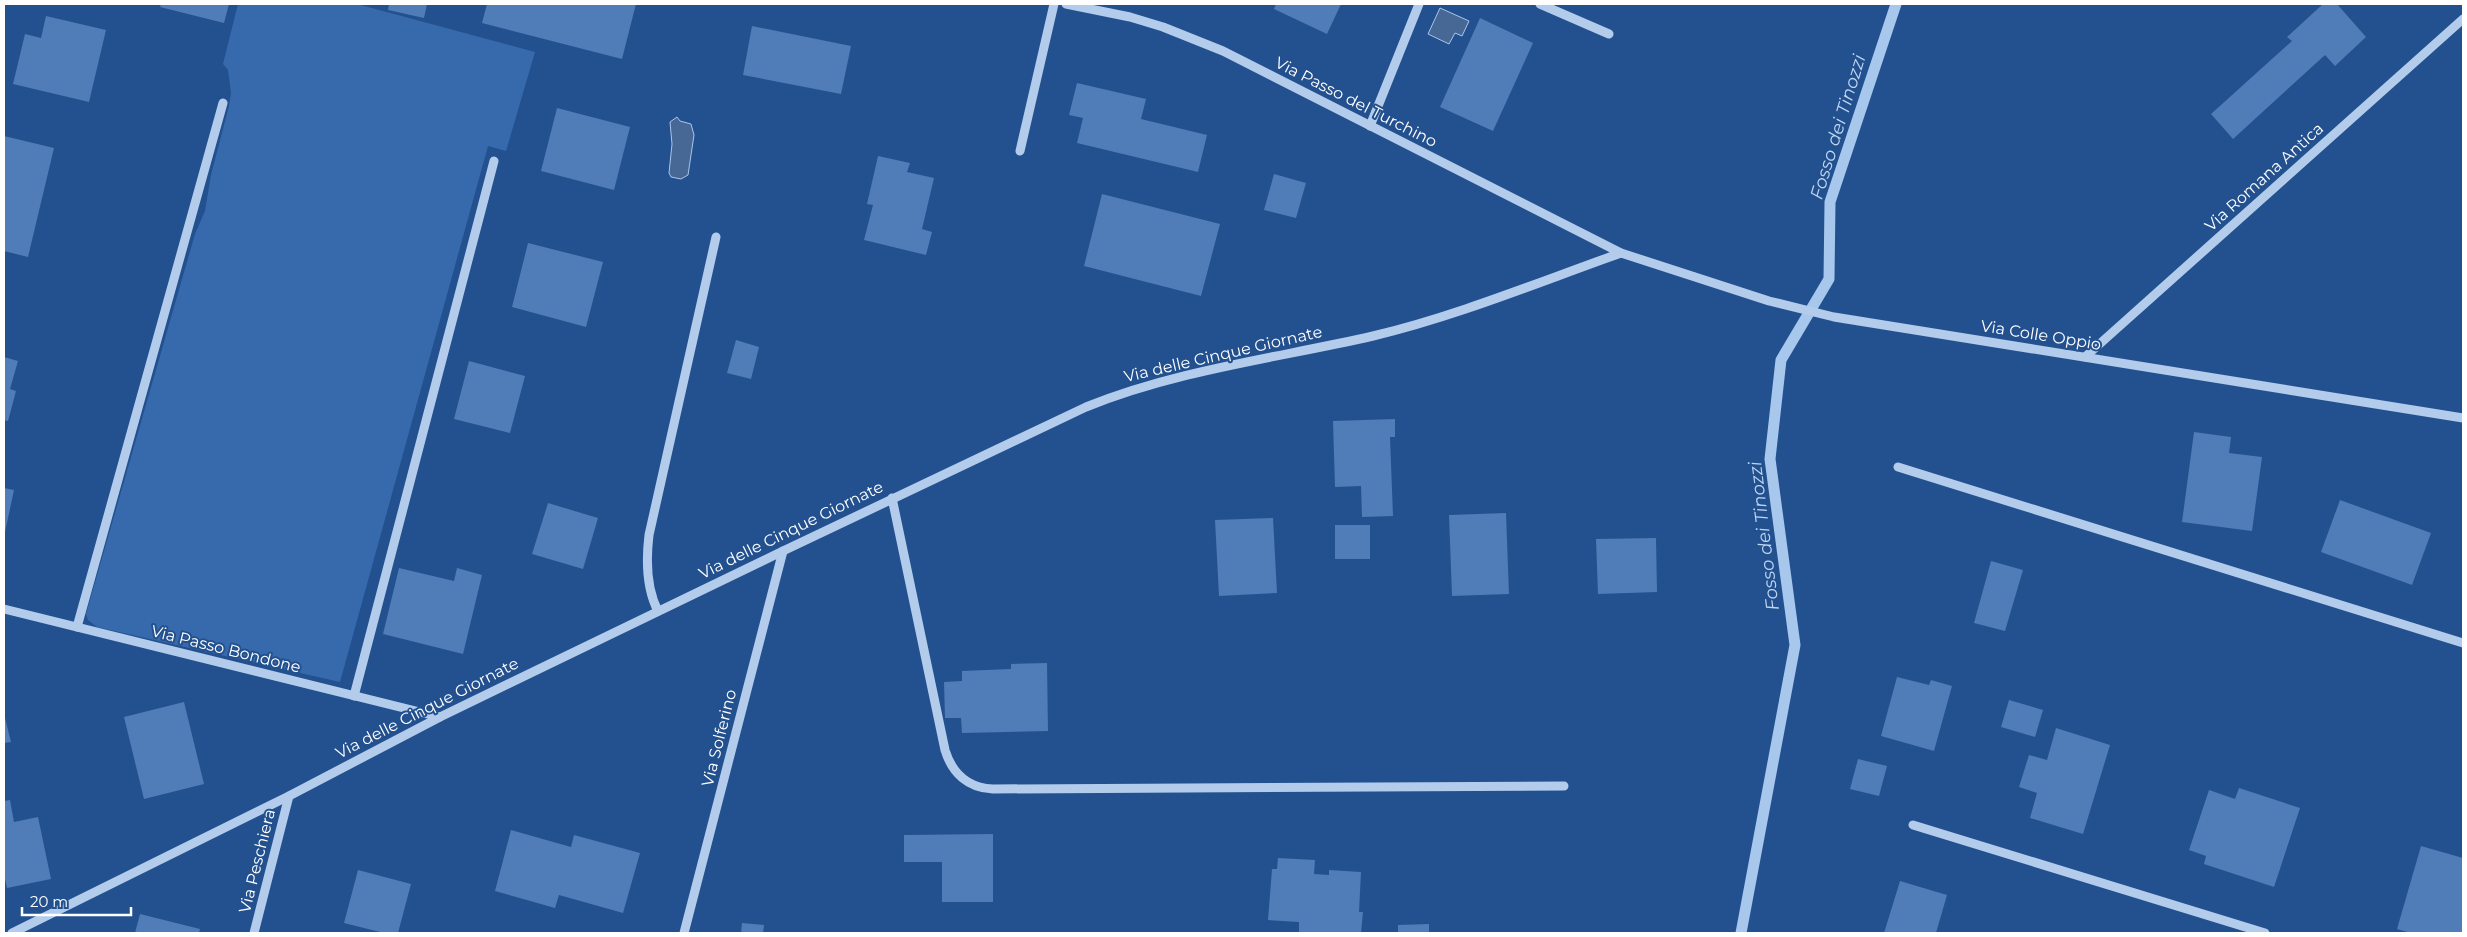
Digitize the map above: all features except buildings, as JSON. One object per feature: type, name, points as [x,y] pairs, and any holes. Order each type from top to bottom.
[{"type":"street","points":[[1020,151],[1054,4]]},
{"type":"street","name":"Via Passo del Turchino","points":[[1066,4],[1130,17],[1194,39],[1621,253]]},
{"type":"street","points":[[1370,126],[1419,4]]},
{"type":"street","points":[[1540,4],[1609,34]]},
{"type":"street","name":"Via Romana Antica","points":[[2085,357],[2463,19]]},
{"type":"street","points":[[77,627],[224,103]]},
{"type":"street","points":[[354,696],[494,161]]},
{"type":"street","points":[[658,611],[651,594],[648,575],[649,535],[716,237]]},
{"type":"street","name":"Via Colle Oppio","points":[[1621,253],[1769,301],[1834,317],[2463,418]]},
{"type":"street","name":"Via delle Cinque Giornate","points":[[12,933],[289,796],[440,717],[783,550],[1067,415],[1125,392],[1187,375],[1388,332],[1441,316],[1621,253]]},
{"type":"street","points":[[1898,467],[2463,643]]},
{"type":"street","points":[[892,498],[945,750],[957,774],[973,785],[993,790],[1564,786]]},
{"type":"street","name":"Via Solferino","points":[[684,933],[783,550]]},
{"type":"street","name":"Via Passo Bondone","points":[[4,609],[440,717]]},
{"type":"street","name":"Via Peschiera","points":[[254,933],[289,796]]},
{"type":"street","points":[[1913,825],[2265,933]]},
{"type":"shaded area","points":[[238,4],[357,4],[535,52],[506,151],[488,146],[340,682],[97,627],[88,620],[86,614],[195,234],[205,211],[211,175],[229,106],[231,93],[228,70],[223,64]]},
{"type":"shaded area","points":[[1440,8],[1469,21],[1462,36],[1455,33],[1449,44],[1428,34]]},
{"type":"shaded area","points":[[677,117],[680,121],[691,124],[694,135],[688,175],[681,179],[671,177],[669,173],[672,144],[670,122]]},
{"type":"waterway","name":"Fosso dei Tinozzi","points":[[1741,933],[1795,645],[1770,459],[1781,360],[1829,279],[1830,202],[1896,4]]}]
